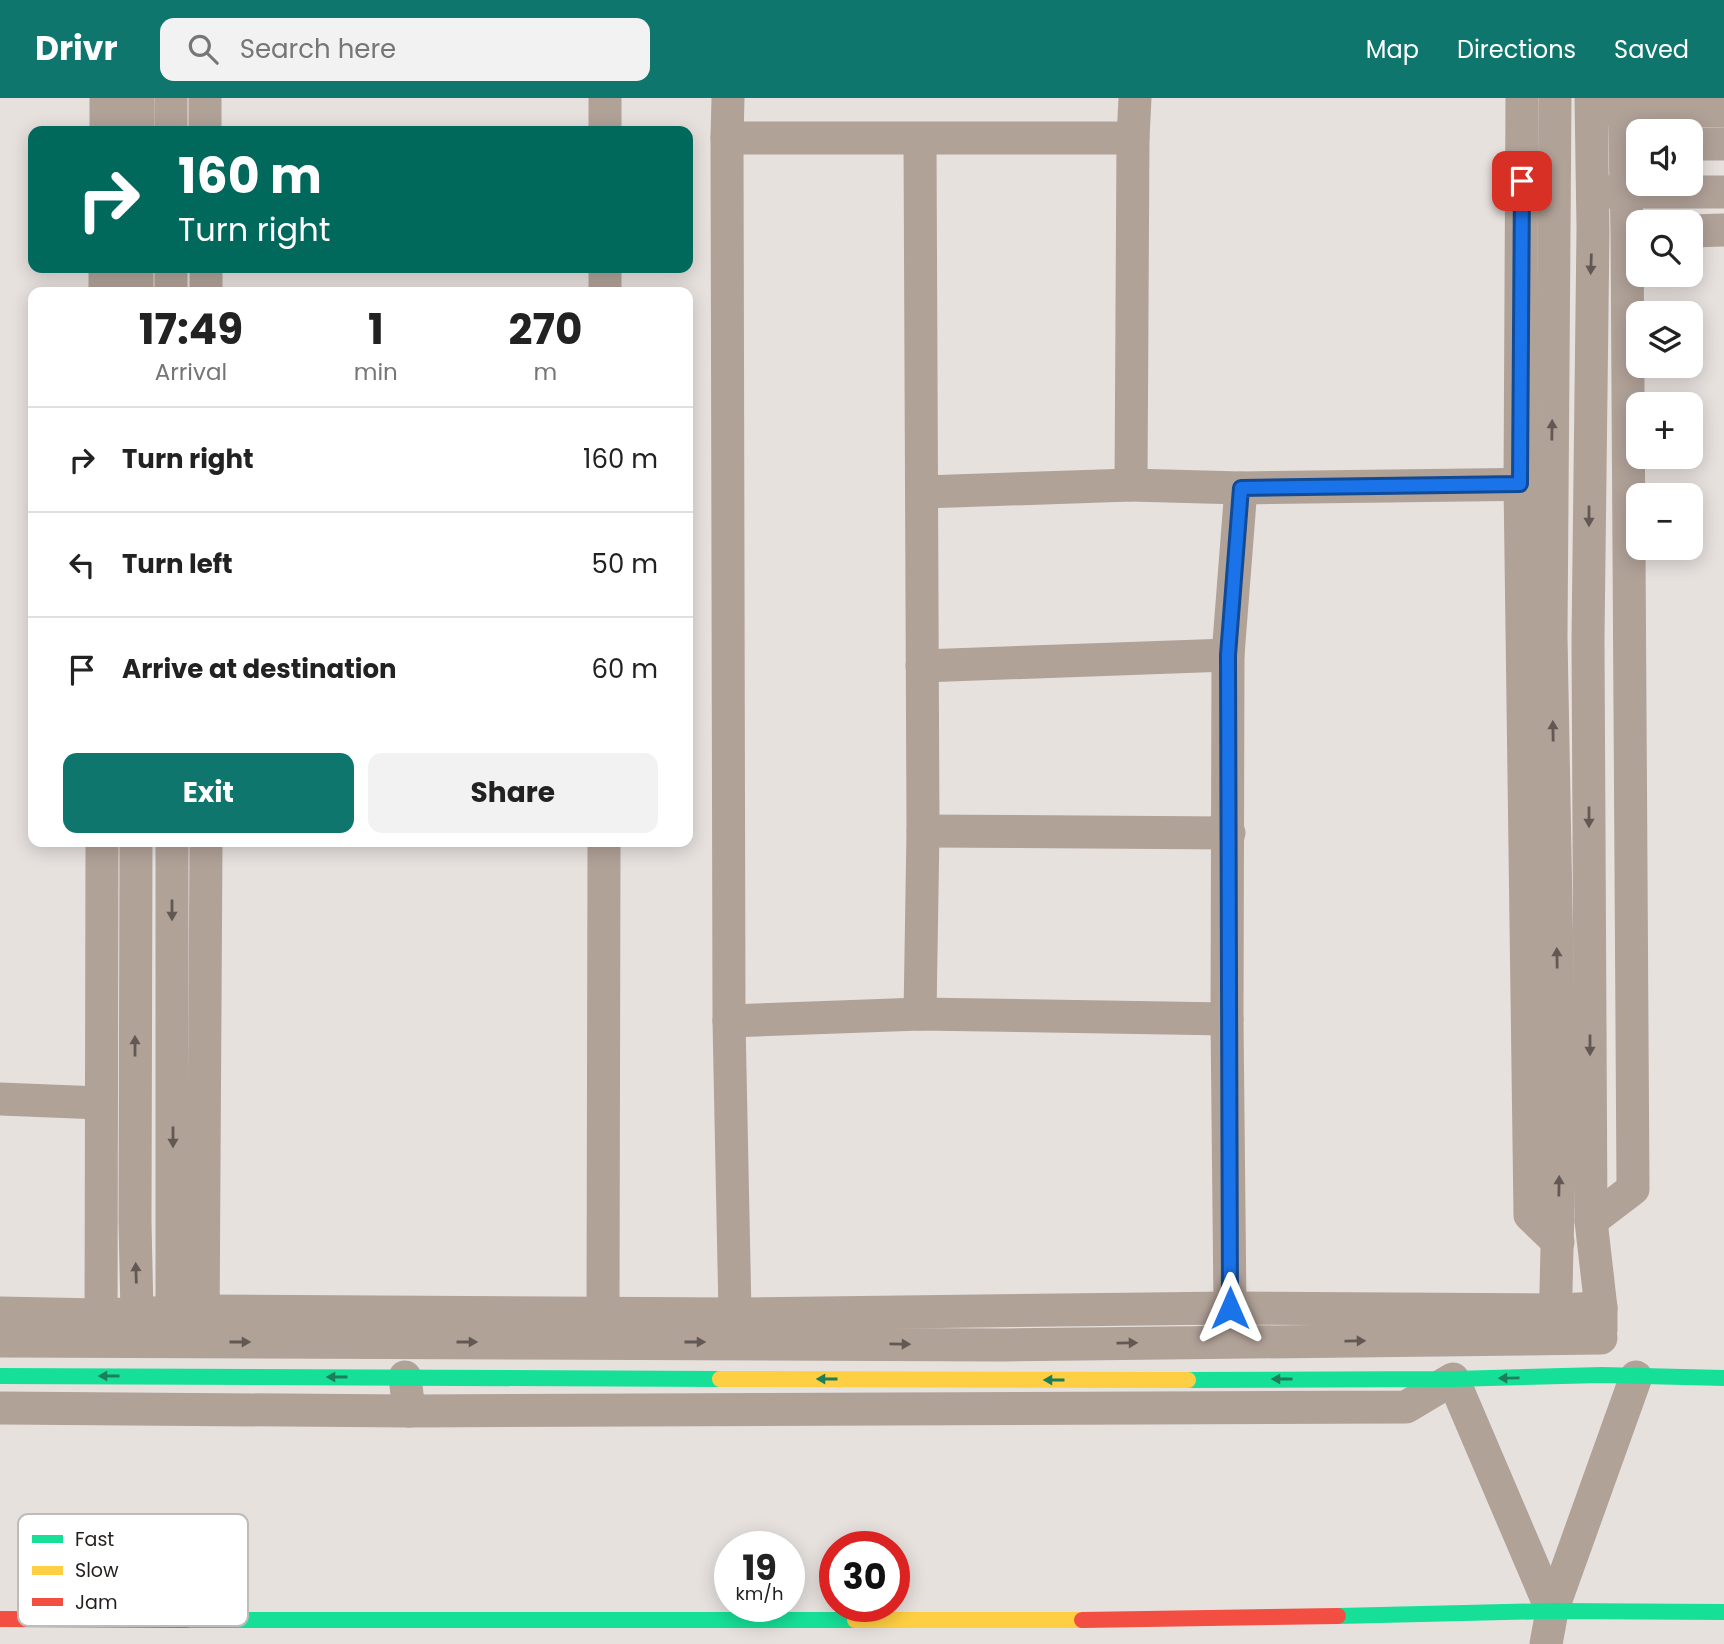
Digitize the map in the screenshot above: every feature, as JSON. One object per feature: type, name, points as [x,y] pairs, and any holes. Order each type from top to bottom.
[{"type":"street","points":[[106,98],[106,126]]},
{"type":"street","points":[[138,98],[138,126]]},
{"type":"street","points":[[171,98],[171,126]]},
{"type":"street","points":[[205,98],[205,126]]},
{"type":"street","points":[[605,98],[605,126]]},
{"type":"street","points":[[728,98],[729,1021],[734,1328]]},
{"type":"street","points":[[1131,485],[1135,98]]},
{"type":"street","points":[[1522,98],[1536,484],[1551,636],[1560,1123],[1553,1377]]},
{"type":"street","points":[[1555,98],[1536,484],[1530,1215],[1558,1242]]},
{"type":"street","points":[[1602,1375],[1601,1323],[1591,1222],[1588,639],[1593,229],[1591,103],[1724,111]]},
{"type":"street","points":[[727,138],[1133,138]]},
{"type":"street","points":[[920,139],[923,492],[920,1014]]},
{"type":"street","points":[[1591,144],[1626,144]]},
{"type":"street","points":[[1703,144],[1724,144]]},
{"type":"street","points":[[1592,192],[1626,191]]},
{"type":"street","points":[[1703,192],[1724,192]]},
{"type":"street","points":[[1593,229],[1626,231]]},
{"type":"street","points":[[1703,231],[1724,230]]},
{"type":"street","points":[[1591,1222],[1633,1189],[1633,287]]},
{"type":"street","points":[[923,492],[1131,485],[1241,488],[1536,484]]},
{"type":"street","points":[[1230,1308],[1227,1019],[1228,655],[1241,488]]},
{"type":"street","points":[[1551,636],[1588,639]]},
{"type":"street","points":[[922,666],[1228,655]]},
{"type":"street","points":[[923,831],[1228,833]]},
{"type":"street","points":[[101,1328],[102,847]]},
{"type":"street","points":[[136,847],[136,1328]]},
{"type":"street","points":[[172,847],[188,1326]]},
{"type":"street","points":[[188,1326],[206,847]]},
{"type":"street","points":[[603,1314],[604,847]]},
{"type":"street","points":[[729,1021],[920,1014],[1227,1019]]},
{"type":"street","points":[[0,1099],[100,1103]]},
{"type":"street","points":[[188,1326],[734,1328],[1230,1308],[1556,1324]]},
{"type":"street","points":[[0,1313],[101,1328]]},
{"type":"street","points":[[0,1341],[101,1328],[603,1314],[734,1328],[1004,1345],[1601,1323]]},
{"type":"street","points":[[1002,1380],[1004,1345]]},
{"type":"street","points":[[0,1376],[1002,1380],[1452,1379],[1602,1375],[1724,1378]]},
{"type":"street","points":[[405,1377],[409,1411]]},
{"type":"street","points":[[1546,1644],[1552,1611],[1636,1377]]},
{"type":"street","points":[[0,1408],[409,1411],[1406,1407],[1452,1379]]},
{"type":"street","points":[[1452,1379],[1552,1611]]},
{"type":"street","points":[[207,1626],[384,1632],[1157,1632],[1552,1611],[1724,1612]]},
{"type":"street","points":[[0,1619],[18,1620]]},
{"type":"traffic: fast","points":[[1188,1380],[1453,1379],[1602,1375],[1724,1378]]},
{"type":"traffic: fast","points":[[0,1376],[720,1379]]},
{"type":"traffic: fast","points":[[1338,1616],[1552,1611],[1724,1612]]},
{"type":"traffic: fast","points":[[248,1620],[819,1620]]},
{"type":"traffic: slow","points":[[720,1379],[1188,1380]]},
{"type":"traffic: slow","points":[[910,1620],[1082,1620]]},
{"type":"traffic: jam","points":[[1082,1620],[1338,1616]]},
{"type":"traffic: jam","points":[[0,1619],[18,1619]]},
{"type":"route","points":[[1230,1308],[1227,1019],[1228,655],[1241,488],[1520,484],[1522,181]]}]
